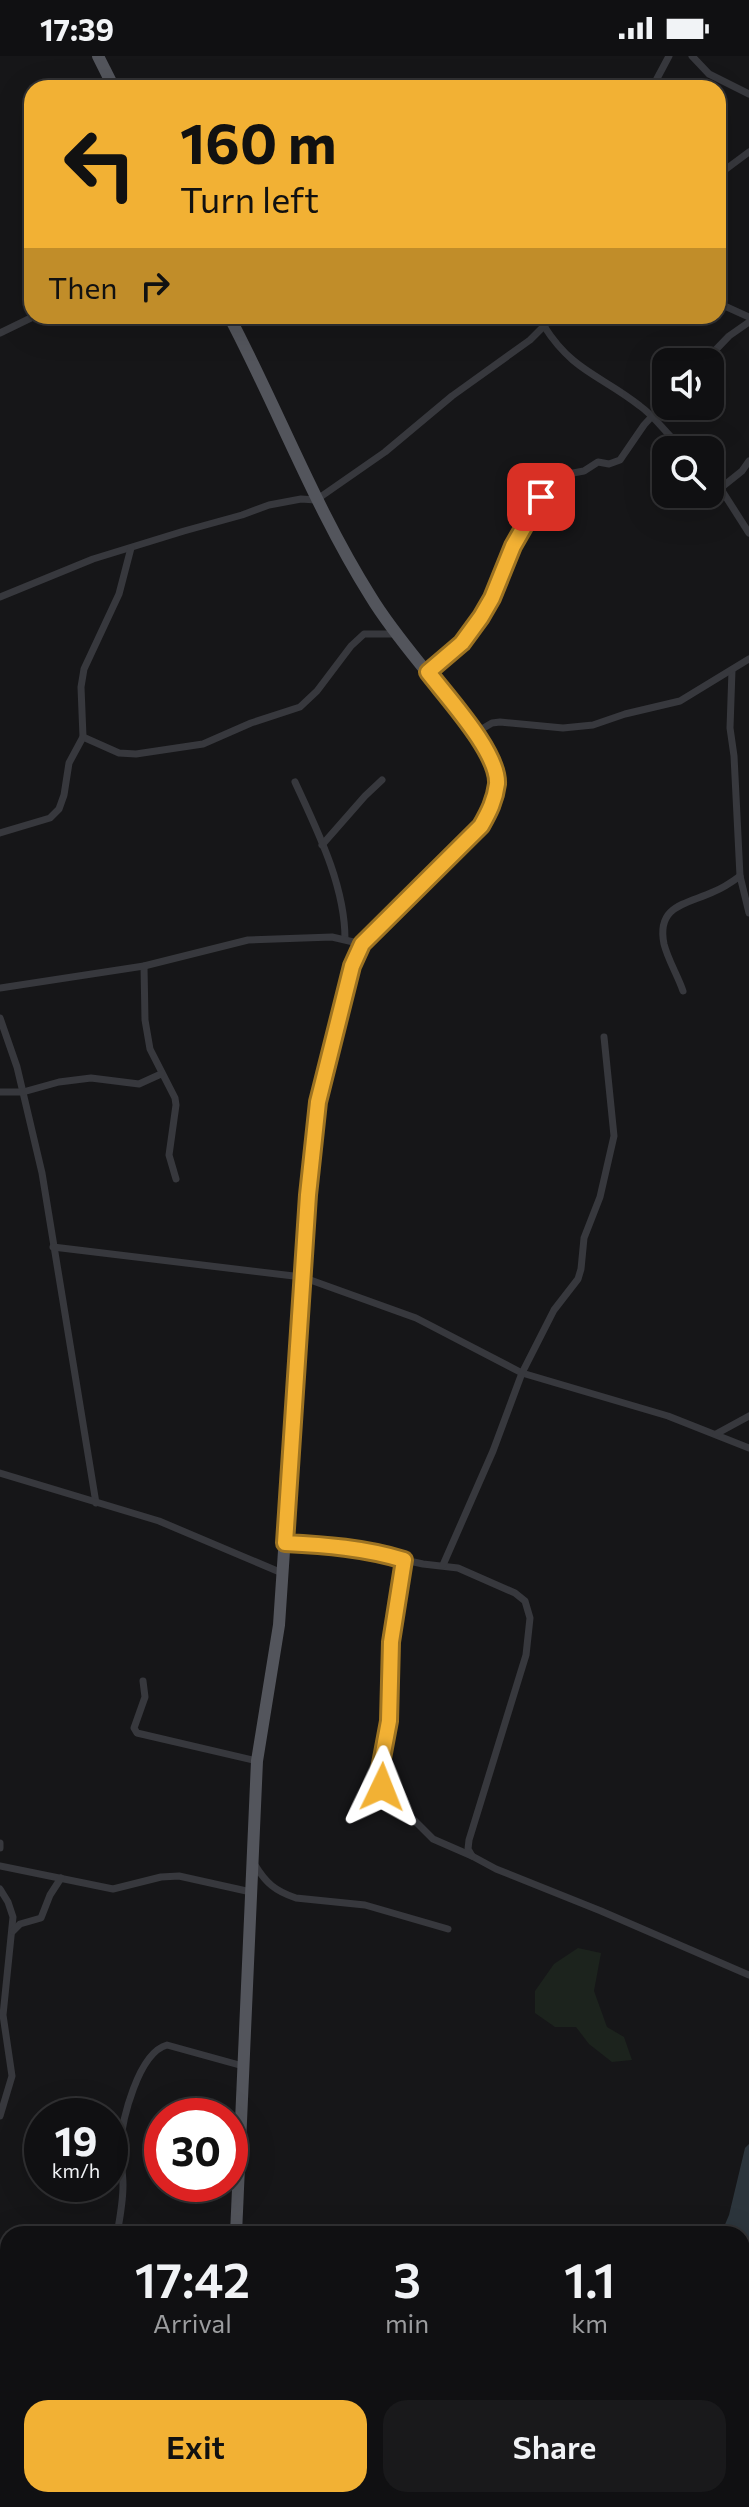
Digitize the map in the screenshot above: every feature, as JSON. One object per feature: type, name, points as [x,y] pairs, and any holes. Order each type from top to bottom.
[{"type":"main road","points":[[98,56],[110,80]]},
{"type":"main road","points":[[233,324],[280,418],[316,500],[358,576],[383,617],[475,733],[492,759],[497,781],[492,806],[481,826],[362,944],[352,966],[318,1102],[308,1195],[275,1658],[257,1761],[236,2226]]},
{"type":"street","points":[[656,80],[669,56]]},
{"type":"street","points":[[692,56],[709,74],[721,80]]},
{"type":"street","points":[[726,82],[749,94]]},
{"type":"street","points":[[726,169],[749,152]]},
{"type":"street","points":[[717,348],[749,320],[726,307]]},
{"type":"street","points":[[0,333],[24,321]]},
{"type":"street","points":[[0,597],[93,559],[269,505],[301,499],[316,500],[385,452],[544,326],[573,362],[652,416],[620,460],[609,464],[595,463],[584,471],[562,475],[550,482],[513,546],[481,617],[462,643],[428,672]]},
{"type":"street","points":[[656,420],[671,436]]},
{"type":"street","points":[[724,485],[749,461]]},
{"type":"street","points":[[724,490],[749,533]]},
{"type":"street","points":[[0,833],[50,818],[59,809],[69,763],[83,737],[81,687],[84,669],[119,594],[131,548]]},
{"type":"street","points":[[83,737],[119,753],[136,754],[203,744],[251,723],[300,707],[364,634],[397,634]]},
{"type":"street","points":[[475,733],[500,722],[563,728],[593,725],[680,701],[749,659]]},
{"type":"street","points":[[732,670],[730,728],[740,876],[749,913]]},
{"type":"street","points":[[322,845],[382,780]]},
{"type":"street","points":[[295,782],[322,845],[343,906],[345,939]]},
{"type":"street","points":[[683,991],[664,943],[664,923],[677,906],[714,892],[740,876]]},
{"type":"street","points":[[0,988],[144,966],[248,940],[332,937],[362,944]]},
{"type":"street","points":[[144,966],[150,1049],[175,1098],[169,1155],[176,1179]]},
{"type":"street","points":[[0,1018],[17,1067],[42,1173],[96,1503]]},
{"type":"street","points":[[443,1565],[493,1451],[522,1373],[554,1310],[578,1279],[587,1227],[600,1197],[614,1136],[604,1037]]},
{"type":"street","points":[[0,1092],[23,1092],[59,1082],[91,1078],[139,1084],[161,1074]]},
{"type":"street","points":[[53,1247],[302,1277],[416,1318],[522,1373],[619,1400],[749,1448]]},
{"type":"street","points":[[716,1434],[749,1416]]},
{"type":"street","points":[[0,1473],[183,1530],[282,1573]]},
{"type":"street","points":[[285,1543],[344,1547],[443,1565],[476,1575],[525,1601],[530,1618],[526,1655],[469,1840],[468,1849],[472,1856]]},
{"type":"street","points":[[390,1797],[382,1787],[380,1769],[389,1721],[391,1642],[404,1560]]},
{"type":"street","points":[[143,1681],[146,1691],[134,1728],[137,1733],[257,1761]]},
{"type":"street","points":[[398,1804],[433,1839],[456,1851],[749,1975]]},
{"type":"street","points":[[252,1860],[267,1884],[286,1895],[365,1905],[448,1929]]},
{"type":"street","points":[[0,1866],[113,1889],[161,1877],[179,1876],[251,1892]]},
{"type":"street","points":[[11,1933],[20,1924],[41,1918],[61,1878]]},
{"type":"street","points":[[0,1889],[11,1909],[3,2015],[12,2076],[0,2116]]},
{"type":"street","points":[[118,2226],[123,2183],[120,2163],[123,2130],[137,2077],[147,2061],[159,2047],[167,2045],[243,2066]]},
{"type":"shaded area","points":[[578,1948],[601,1953],[594,1991],[607,2027],[624,2037],[632,2060],[612,2062],[589,2044],[576,2027],[555,2027],[535,2013],[535,1991],[554,1964]]},
{"type":"shaded area","points":[[749,2144],[749,2226],[724,2226],[729,2215],[745,2148]]},
{"type":"route","points":[[382,1787],[380,1769],[389,1721],[391,1642],[404,1560],[344,1547],[285,1543],[308,1195],[318,1102],[352,966],[362,944],[481,826],[492,806],[497,781],[492,759],[428,672],[462,643],[481,617],[513,546],[541,497]]}]
